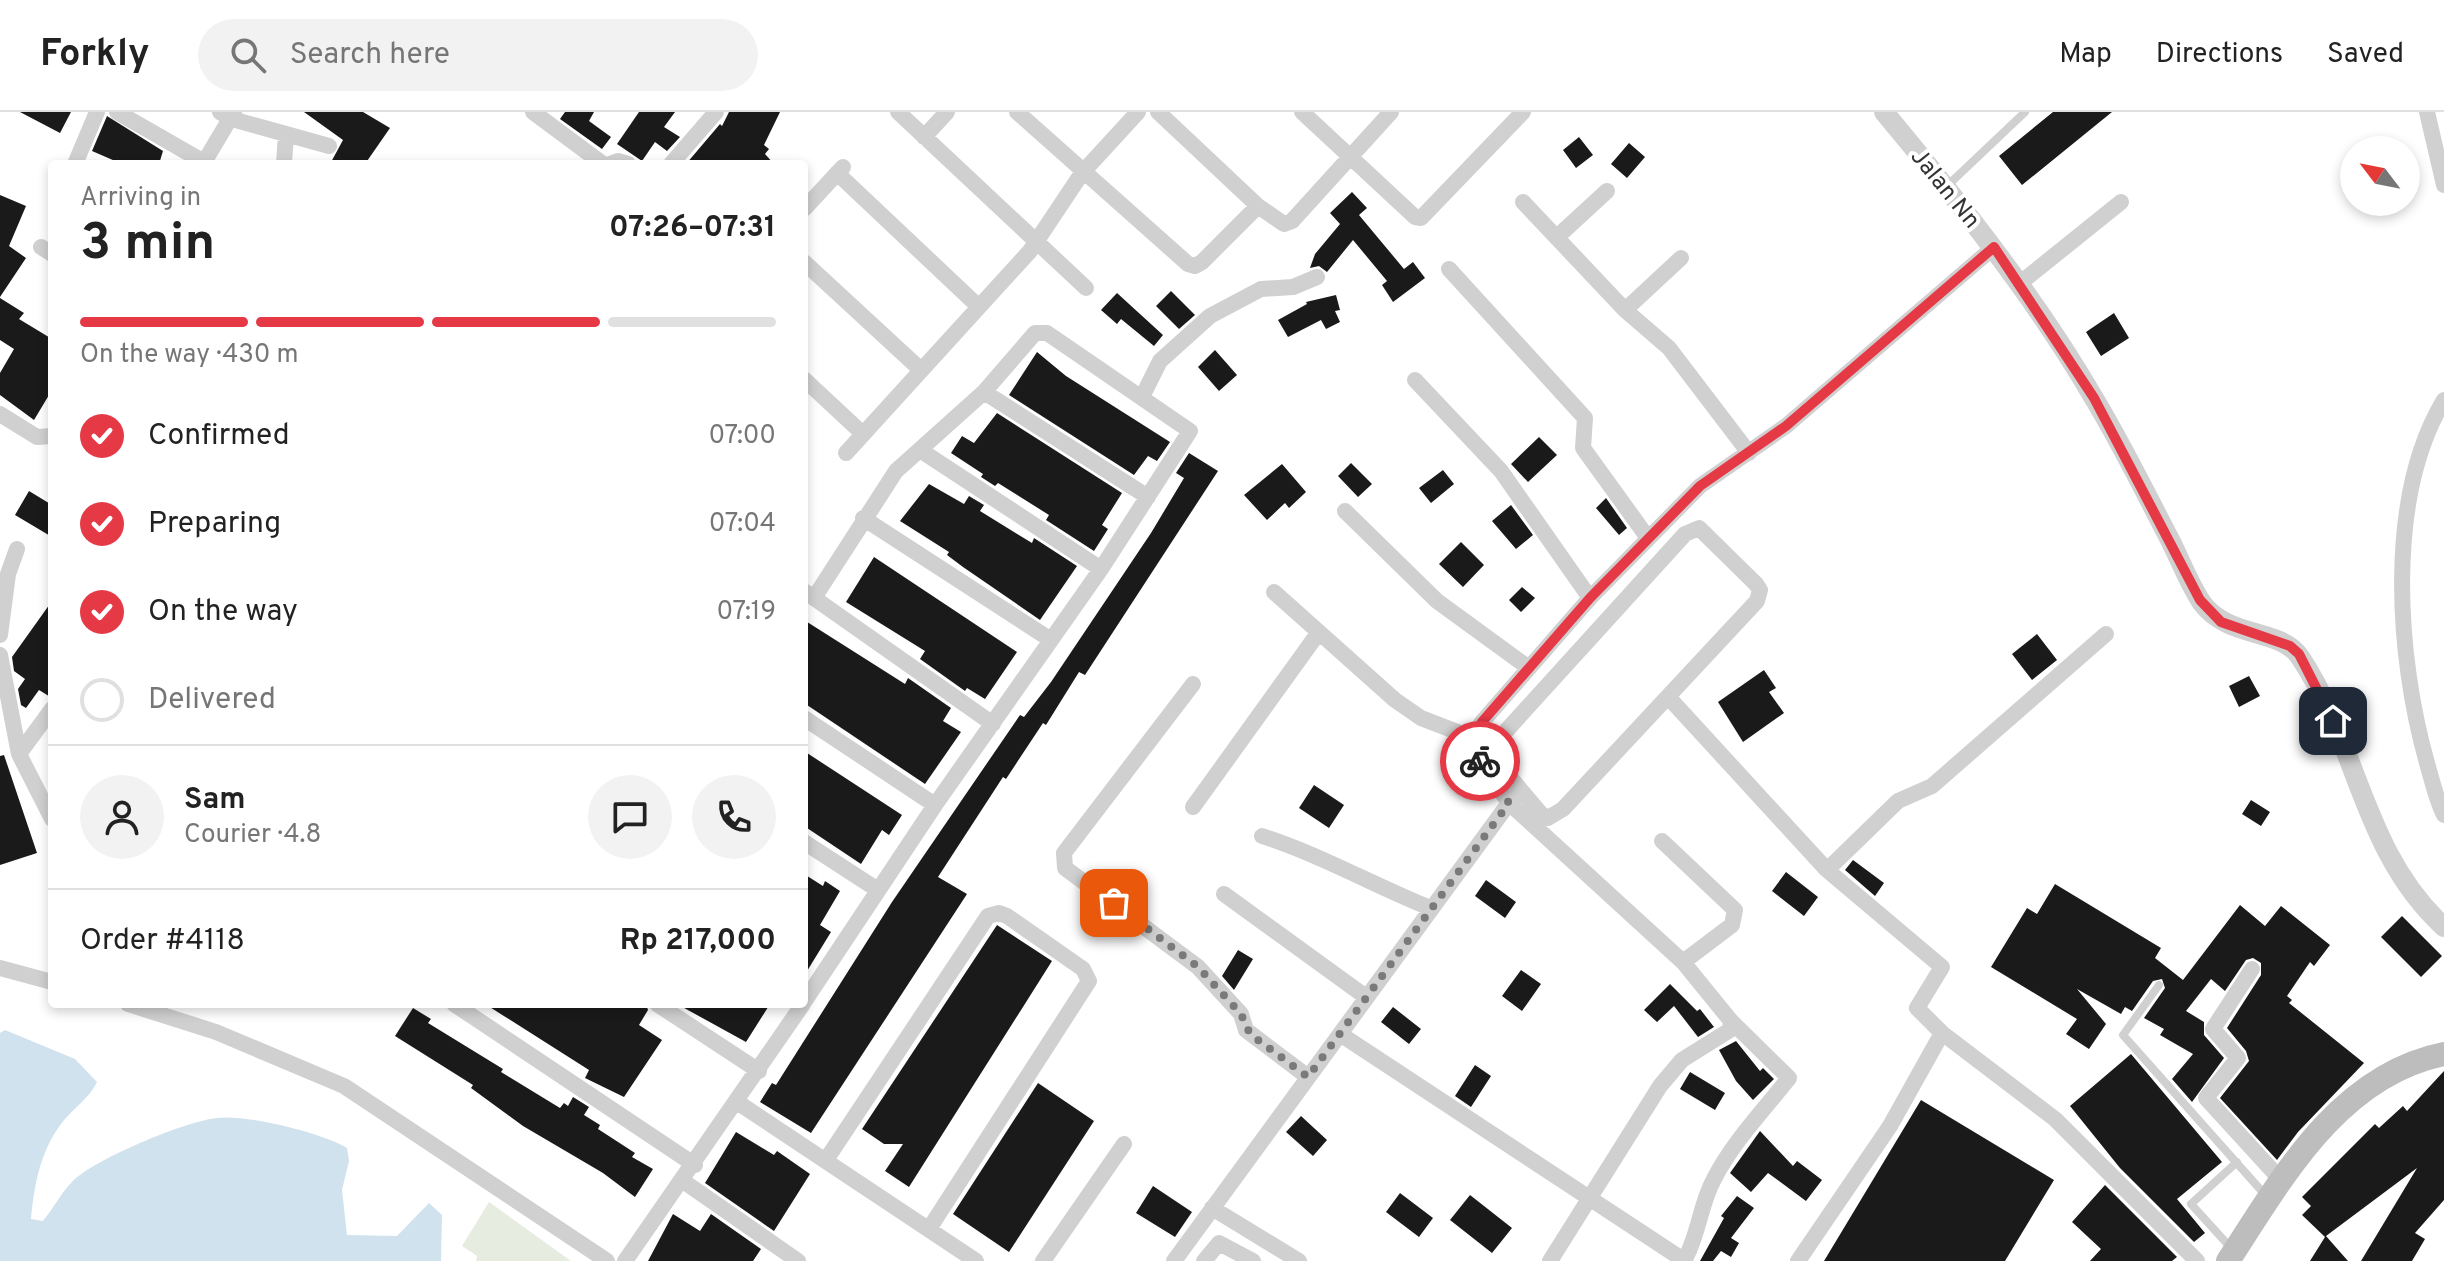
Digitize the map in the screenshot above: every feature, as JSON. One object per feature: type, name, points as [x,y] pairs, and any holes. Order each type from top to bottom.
[{"type":"main road","points":[[2231,1256],[2275,1190],[2356,1095],[2393,1070],[2442,1053]]},
{"type":"street","points":[[77,160],[97,112]]},
{"type":"street","points":[[117,112],[199,160]]},
{"type":"street","points":[[674,160],[716,112]]},
{"type":"street","points":[[898,112],[1086,288]]},
{"type":"street","points":[[924,137],[947,112]]},
{"type":"street","points":[[1017,112],[1082,173],[1195,266],[1258,206]]},
{"type":"street","points":[[846,453],[1036,241],[1082,173],[1138,112]]},
{"type":"street","points":[[1158,112],[1276,221],[1292,221],[1391,112]]},
{"type":"street","points":[[1302,112],[1415,217],[1421,218],[1523,112]]},
{"type":"street","name":"Jalan Nn","points":[[1884,112],[1994,247],[2094,398],[2200,600],[2221,622],[2276,640],[2299,654],[2328,709],[2380,843],[2444,927]]},
{"type":"street","points":[[2427,112],[2444,185]]},
{"type":"street","points":[[536,113],[598,160]]},
{"type":"street","points":[[206,160],[229,114],[329,146]]},
{"type":"street","points":[[284,160],[286,134]]},
{"type":"street","points":[[808,205],[840,170],[979,307]]},
{"type":"street","points":[[1557,237],[1607,191]]},
{"type":"street","points":[[1523,202],[1625,310],[1669,348],[1749,453]]},
{"type":"street","points":[[2019,284],[2121,202]]},
{"type":"street","points":[[1340,1034],[1592,1197],[1684,1261],[1697,1239],[1712,1182],[1730,1152],[1789,1078],[1731,1021],[1683,962],[1514,798],[1474,752],[1473,738],[1590,598],[1700,486],[1786,426],[1994,247]]},
{"type":"street","points":[[1625,310],[1681,258]]},
{"type":"street","points":[[808,266],[921,370]]},
{"type":"street","points":[[1449,269],[1585,418],[1583,448],[1648,538]]},
{"type":"street","points":[[1142,397],[1160,361],[1210,316],[1261,289],[1293,287],[1317,277]]},
{"type":"street","points":[[808,996],[935,805],[993,724],[1101,569],[1190,431],[1041,330],[984,392],[896,471],[809,594],[993,724]]},
{"type":"street","points":[[1415,380],[1501,471],[1590,598]]},
{"type":"street","points":[[808,383],[863,434]]},
{"type":"street","points":[[984,392],[1148,497]]},
{"type":"street","points":[[2444,400],[2432,419],[2413,479],[2402,587],[2403,643],[2418,730],[2444,815]]},
{"type":"street","points":[[0,414],[37,437],[48,436]]},
{"type":"street","points":[[920,450],[1101,569]]},
{"type":"street","points":[[1345,511],[1437,601],[1529,668]]},
{"type":"street","points":[[863,518],[1051,640]]},
{"type":"street","points":[[1699,528],[1756,584],[1760,596],[1670,699],[1554,816],[1541,814],[1514,798],[1493,757],[1496,742],[1685,534],[1699,528]]},
{"type":"street","points":[[0,635],[5,589],[17,549]]},
{"type":"street","points":[[1274,592],[1395,700],[1421,718],[1473,738]]},
{"type":"street","points":[[1193,807],[1319,632]]},
{"type":"street","points":[[1827,870],[1898,801],[1932,786],[2106,634]]},
{"type":"street","points":[[0,655],[19,754],[48,811]]},
{"type":"street","points":[[1193,684],[1064,853],[1065,868],[1198,967],[1241,1014],[1250,1034],[1308,1077]]},
{"type":"street","points":[[1670,699],[1827,870],[1942,967],[1917,1008],[1942,1033],[2055,1119],[2197,1261]]},
{"type":"street","points":[[19,754],[48,714]]},
{"type":"street","points":[[808,721],[935,805]]},
{"type":"street","points":[[1174,1261],[1430,908],[1514,798]]},
{"type":"street","points":[[1262,836],[1310,851],[1383,889],[1430,908]]},
{"type":"street","points":[[1662,841],[1735,910],[1732,925],[1683,962]]},
{"type":"street","points":[[808,845],[878,890]]},
{"type":"street","points":[[1224,894],[1366,997]]},
{"type":"street","points":[[826,1160],[988,916],[999,913],[1007,916],[1083,969],[1089,981],[929,1229]]},
{"type":"street","points":[[0,968],[48,981]]},
{"type":"street","points":[[2252,969],[2213,1029],[2238,1058],[2206,1098],[2275,1190]]},
{"type":"street","points":[[808,973],[819,980]]},
{"type":"street","points":[[141,1008],[216,1032],[344,1086],[607,1261]]},
{"type":"street","points":[[460,1008],[695,1165]]},
{"type":"street","points":[[663,1008],[759,1071]]},
{"type":"street","points":[[625,1261],[695,1165],[800,1008]]},
{"type":"street","points":[[1550,1261],[1672,1072],[1682,1060],[1724,1037],[1730,1030],[1731,1021]]},
{"type":"street","points":[[1798,1261],[1890,1126],[1942,1033]]},
{"type":"street","points":[[737,1102],[976,1261]]},
{"type":"street","points":[[1043,1261],[1124,1144]]},
{"type":"street","points":[[683,1181],[798,1261]]},
{"type":"street","points":[[1212,1208],[1299,1261]]},
{"type":"street","points":[[1204,1261],[1219,1243],[1253,1261]]},
{"type":"lane","points":[[1946,186],[2025,112]]},
{"type":"lane","points":[[2159,985],[2123,1035],[2237,1162],[2275,1190]]},
{"type":"lane","points":[[2231,1256],[2191,1204],[2237,1162]]},
{"type":"shaded area","points":[[489,1202],[571,1261],[476,1261],[477,1256],[462,1246]]},
{"type":"water","points":[[5,1030],[75,1059],[97,1082],[90,1094],[61,1124],[48,1146],[36,1182],[31,1219],[43,1221],[72,1182],[119,1152],[203,1121],[246,1119],[303,1131],[347,1148],[349,1161],[342,1190],[347,1235],[397,1236],[429,1203],[442,1215],[441,1261],[0,1261],[0,1033]]},
{"type":"building","points":[[20,112],[71,112],[60,133]]},
{"type":"building","points":[[304,112],[363,112],[390,128],[368,160],[332,160],[343,140]]},
{"type":"building","points":[[565,112],[594,112],[589,121],[611,137],[602,149],[560,119]]},
{"type":"building","points":[[639,112],[675,112],[664,127],[680,137],[667,151],[655,142],[641,160],[617,144]]},
{"type":"building","points":[[729,112],[780,112],[764,145],[769,149],[765,154],[770,160],[689,160],[720,124],[722,126]]},
{"type":"building","points":[[2053,112],[2112,112],[2022,185],[1999,156]]},
{"type":"building","points":[[107,116],[163,151],[160,160],[113,160],[92,151]]},
{"type":"building","points":[[1579,137],[1593,155],[1576,168],[1563,150]]},
{"type":"building","points":[[1629,143],[1645,157],[1627,178],[1611,164]]},
{"type":"building","points":[[1352,192],[1367,208],[1359,215],[1404,269],[1413,262],[1425,278],[1393,302],[1382,285],[1387,281],[1353,240],[1327,272],[1319,266],[1310,268],[1315,254],[1340,224],[1330,213]]},
{"type":"building","points":[[0,195],[26,206],[9,246],[26,258],[0,297]]},
{"type":"building","points":[[1171,291],[1195,315],[1179,329],[1156,306]]},
{"type":"building","points":[[1117,293],[1163,335],[1154,346],[1121,319],[1117,324],[1101,310]]},
{"type":"building","points":[[1336,295],[1340,310],[1335,311],[1340,322],[1326,329],[1321,320],[1288,337],[1278,320],[1306,302]]},
{"type":"building","points":[[0,298],[24,313],[19,319],[48,337],[48,397],[34,420],[0,395],[0,373],[14,349],[0,340]]},
{"type":"building","points":[[2114,313],[2129,338],[2101,356],[2086,332]]},
{"type":"building","points":[[1215,350],[1237,375],[1219,391],[1198,367]]},
{"type":"building","points":[[1037,352],[1066,376],[1170,442],[1157,461],[1148,456],[1134,475],[1009,395]]},
{"type":"building","points":[[997,413],[1122,493],[1102,525],[1108,529],[1094,551],[1046,520],[1049,515],[998,483],[995,486],[981,477],[983,474],[951,453],[962,436],[974,443]]},
{"type":"building","points":[[1539,437],[1557,455],[1528,482],[1511,464]]},
{"type":"building","points":[[1189,453],[1218,471],[1085,675],[1079,672],[1046,725],[1043,723],[1006,779],[1003,777],[938,877],[967,894],[811,1133],[760,1102],[772,1083],[776,1085],[892,902],[1020,715],[1024,717],[1051,682],[1151,533],[1184,478],[1176,473]]},
{"type":"building","points":[[1351,463],[1372,484],[1358,497],[1338,476]]},
{"type":"building","points":[[1282,464],[1306,492],[1289,508],[1285,503],[1267,520],[1244,495]]},
{"type":"building","points":[[1443,470],[1454,484],[1431,503],[1419,488]]},
{"type":"building","points":[[929,484],[964,504],[969,496],[984,505],[980,511],[1032,543],[1034,538],[1077,566],[1040,620],[963,567],[947,555],[949,552],[900,521]]},
{"type":"building","points":[[29,491],[48,503],[48,535],[15,515]]},
{"type":"building","points":[[1606,498],[1627,528],[1619,535],[1596,508]]},
{"type":"building","points":[[1511,505],[1533,535],[1516,549],[1492,521]]},
{"type":"building","points":[[1461,542],[1484,565],[1463,587],[1439,564]]},
{"type":"building","points":[[874,557],[1017,652],[985,699],[967,688],[965,691],[920,659],[925,651],[846,602]]},
{"type":"building","points":[[1522,587],[1535,598],[1521,612],[1509,600]]},
{"type":"building","points":[[48,607],[48,696],[39,690],[26,708],[21,705],[18,689],[25,679],[14,671],[12,657]]},
{"type":"building","points":[[808,623],[905,684],[908,678],[951,708],[943,721],[961,732],[925,784],[808,706]]},
{"type":"building","points":[[2037,634],[2057,660],[2032,680],[2012,654]]},
{"type":"building","points":[[1764,670],[1776,688],[1769,692],[1784,713],[1743,742],[1718,702]]},
{"type":"building","points":[[2249,676],[2260,696],[2239,707],[2229,686]]},
{"type":"building","points":[[808,754],[902,815],[889,835],[882,830],[861,864],[808,829]]},
{"type":"building","points":[[4,755],[37,853],[0,865],[0,756]]},
{"type":"building","points":[[1314,785],[1344,805],[1329,828],[1299,808]]},
{"type":"building","points":[[2251,800],[2270,812],[2261,826],[2242,814]]},
{"type":"building","points":[[1853,860],[1884,883],[1875,896],[1845,870]]},
{"type":"building","points":[[1786,872],[1818,897],[1804,916],[1772,891]]},
{"type":"building","points":[[808,877],[823,886],[825,881],[840,891],[820,925],[831,932],[808,969]]},
{"type":"building","points":[[1486,880],[1516,902],[1505,918],[1475,896]]},
{"type":"building","points":[[2055,884],[2161,948],[2155,958],[2183,980],[2240,905],[2265,926],[2281,906],[2330,945],[2314,966],[2310,962],[2287,996],[2292,1000],[2289,1003],[2364,1063],[2298,1132],[2277,1160],[2220,1098],[2249,1061],[2246,1051],[2227,1028],[2261,975],[2261,963],[2253,958],[2246,960],[2225,991],[2211,979],[2186,1011],[2204,1022],[2204,1035],[2224,1058],[2192,1102],[2172,1079],[2193,1054],[2160,1035],[2164,1029],[2144,1018],[2165,988],[2162,979],[2153,981],[2132,1011],[2125,1007],[2121,1014],[2077,989],[2106,1024],[2089,1049],[2066,1034],[2077,1019],[1991,967],[2027,908],[2037,914]]},
{"type":"building","points":[[2402,916],[2442,956],[2421,977],[2381,937]]},
{"type":"building","points":[[997,925],[1052,961],[909,1187],[885,1171],[903,1144],[884,1144],[862,1129]]},
{"type":"building","points":[[1238,950],[1253,959],[1234,990],[1222,976]]},
{"type":"building","points":[[1521,970],[1541,984],[1522,1011],[1502,996]]},
{"type":"building","points":[[1670,984],[1697,1011],[1700,1009],[1714,1027],[1698,1037],[1674,1006],[1657,1022],[1644,1010]]},
{"type":"building","points":[[1393,1007],[1421,1029],[1409,1044],[1381,1022]]},
{"type":"building","points":[[413,1008],[431,1019],[428,1023],[560,1108],[564,1103],[568,1106],[573,1097],[589,1107],[584,1115],[600,1125],[598,1129],[635,1153],[632,1157],[653,1169],[635,1197],[603,1173],[523,1126],[471,1088],[473,1085],[395,1036]]},
{"type":"building","points":[[491,1008],[647,1008],[639,1025],[662,1040],[624,1097],[585,1078],[589,1070]]},
{"type":"building","points":[[684,1008],[767,1008],[746,1042]]},
{"type":"building","points":[[1736,1041],[1760,1071],[1763,1068],[1774,1079],[1753,1100],[1736,1081],[1719,1050]]},
{"type":"building","points":[[2131,1054],[2222,1162],[2177,1199],[2205,1233],[2194,1242],[2120,1168],[2070,1106]]},
{"type":"building","points":[[1475,1065],[1491,1076],[1471,1107],[1455,1096]]},
{"type":"building","points":[[2444,1071],[2444,1200],[2415,1233],[2425,1239],[2412,1261],[2361,1261],[2417,1168],[2326,1236],[2348,1261],[2310,1261],[2325,1237],[2302,1215],[2311,1206],[2302,1197],[2375,1124],[2379,1128],[2403,1106],[2407,1111]]},
{"type":"building","points":[[1690,1072],[1725,1093],[1715,1110],[1680,1089]]},
{"type":"building","points":[[1038,1083],[1094,1121],[1009,1252],[953,1214]]},
{"type":"building","points":[[1921,1100],[2054,1180],[2005,1261],[1824,1261]]},
{"type":"building","points":[[1301,1116],[1327,1140],[1313,1156],[1286,1132]]},
{"type":"building","points":[[1760,1131],[1793,1166],[1797,1161],[1822,1180],[1806,1201],[1768,1173],[1751,1192],[1730,1173]]},
{"type":"building","points":[[736,1132],[774,1155],[777,1151],[810,1174],[774,1231],[705,1183]]},
{"type":"building","points":[[2105,1185],[2177,1257],[2172,1261],[2090,1261],[2101,1249],[2072,1222]]},
{"type":"building","points":[[1153,1186],[1192,1212],[1175,1237],[1136,1213]]},
{"type":"building","points":[[1400,1193],[1433,1218],[1419,1237],[1386,1212]]},
{"type":"building","points":[[1470,1195],[1512,1228],[1492,1253],[1450,1220]]},
{"type":"building","points":[[1737,1196],[1754,1208],[1731,1238],[1739,1243],[1731,1257],[1721,1251],[1713,1261],[1700,1261],[1724,1218],[1721,1216]]},
{"type":"building","points":[[673,1214],[700,1231],[711,1214],[761,1249],[753,1261],[648,1261]]},
{"type":"way so far","points":[[1114,903],[1198,967],[1241,1014],[1246,1030],[1308,1077],[1509,803],[1480,761]]},
{"type":"route","points":[[1480,761],[1474,752],[1473,738],[1482,722],[1590,598],[1673,512],[1700,486],[1786,426],[1994,247],[2094,398],[2200,600],[2221,622],[2276,640],[2299,654],[2333,721]]}]
